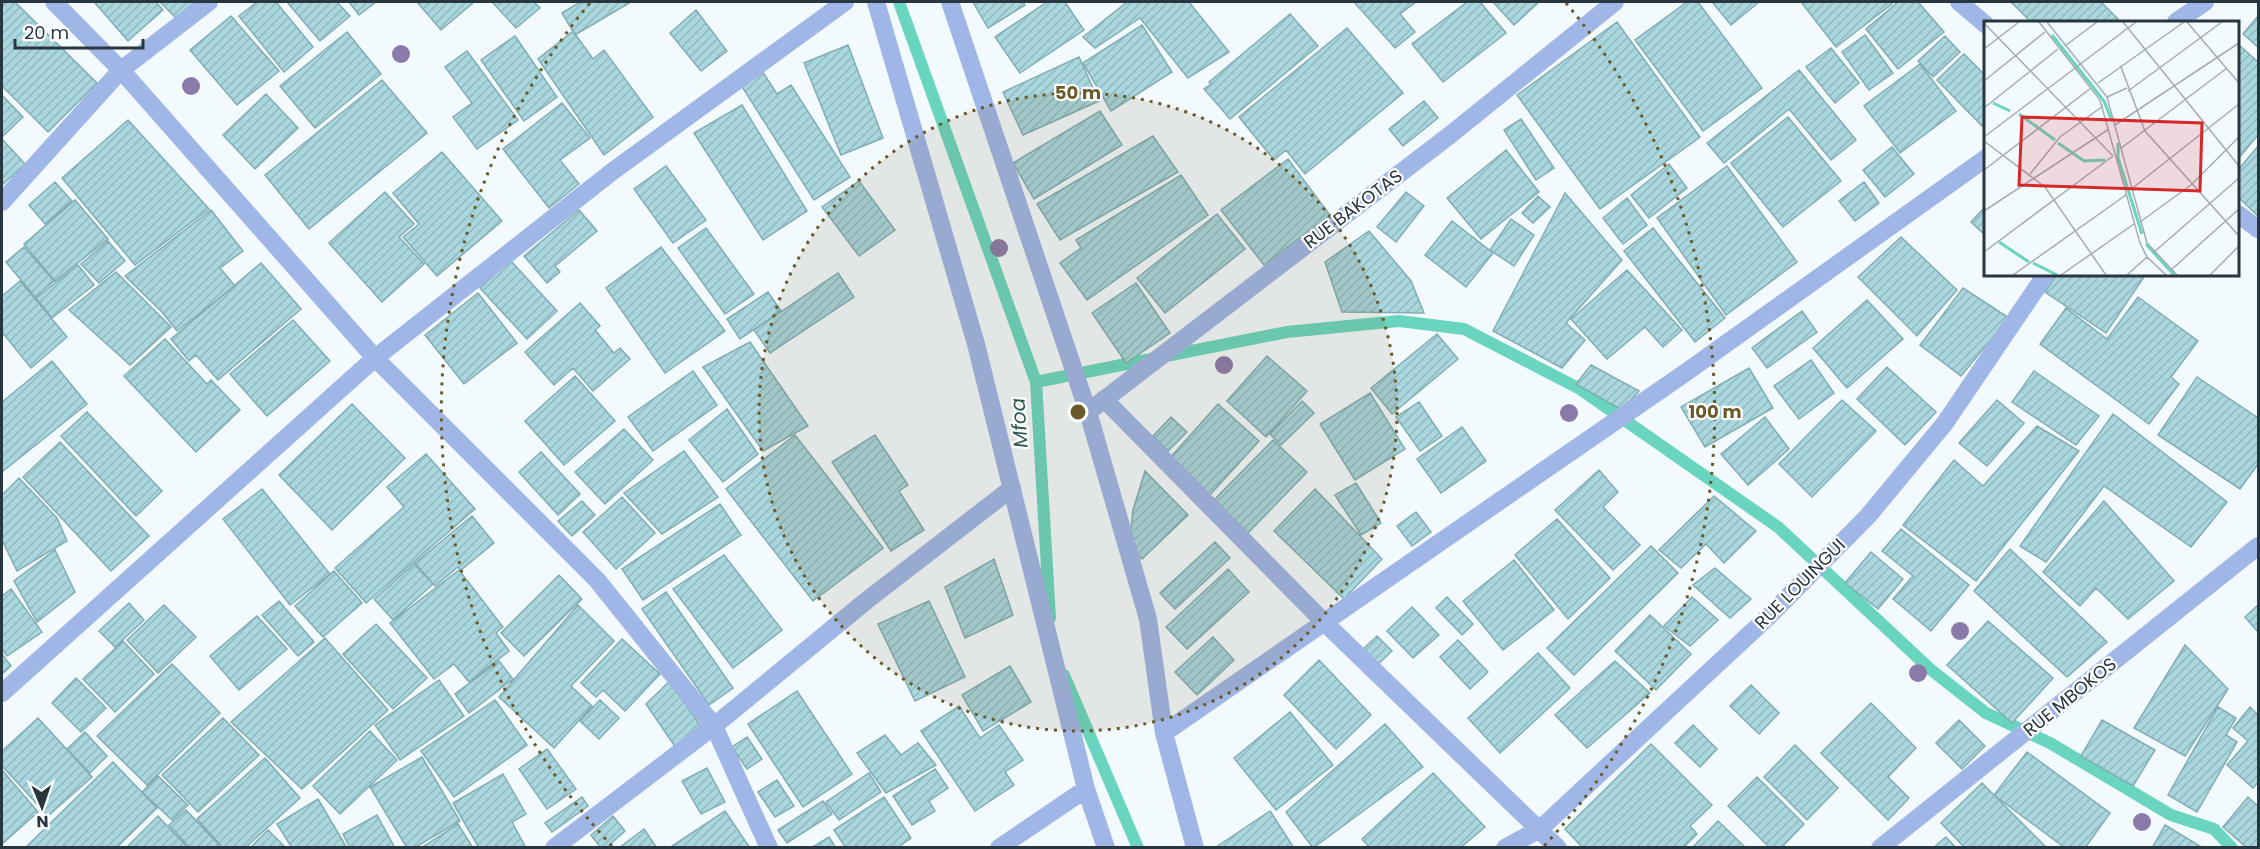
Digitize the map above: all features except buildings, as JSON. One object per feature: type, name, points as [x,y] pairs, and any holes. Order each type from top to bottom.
[{"type":"street","points":[[54,2],[121,70],[375,358],[597,580],[714,726],[769,848]]},
{"type":"street","points":[[2,202],[121,70],[209,2]]},
{"type":"street","points":[[2,693],[375,358],[614,171],[844,2]]},
{"type":"street","points":[[876,2],[976,344],[1086,789],[1106,848]]},
{"type":"street","points":[[950,2],[1088,412],[1148,619],[1164,733],[1195,848]]},
{"type":"street","name":"RUE BAKOTAS","points":[[1088,412],[1450,135],[1615,2]]},
{"type":"street","points":[[1959,2],[1984,23]]},
{"type":"street","points":[[2177,21],[2205,2]]},
{"type":"street","points":[[1164,733],[1675,380],[1984,159]]},
{"type":"street","points":[[2239,215],[2259,229]]},
{"type":"street","name":"RUE LOUINGUI","points":[[1505,848],[1540,829],[1769,616],[1868,516],[1945,423],[2045,276]]},
{"type":"street","points":[[1104,399],[1325,623],[1558,848]]},
{"type":"street","points":[[554,848],[714,726],[866,601],[1012,488]]},
{"type":"street","name":"RUE MBOKOS","points":[[1880,848],[2259,546]]},
{"type":"street","points":[[999,848],[1086,789]]},
{"type":"waterway","name":"Mfoa","points":[[899,2],[1036,382],[1050,618]]},
{"type":"waterway","points":[[1036,382],[1287,332],[1399,321],[1464,329],[1580,389],[1778,527],[1930,669],[1986,713],[2050,743],[2171,815],[2214,829],[2232,848]]},
{"type":"waterway","name":"Mfoa","points":[[1064,675],[1138,848]]}]
